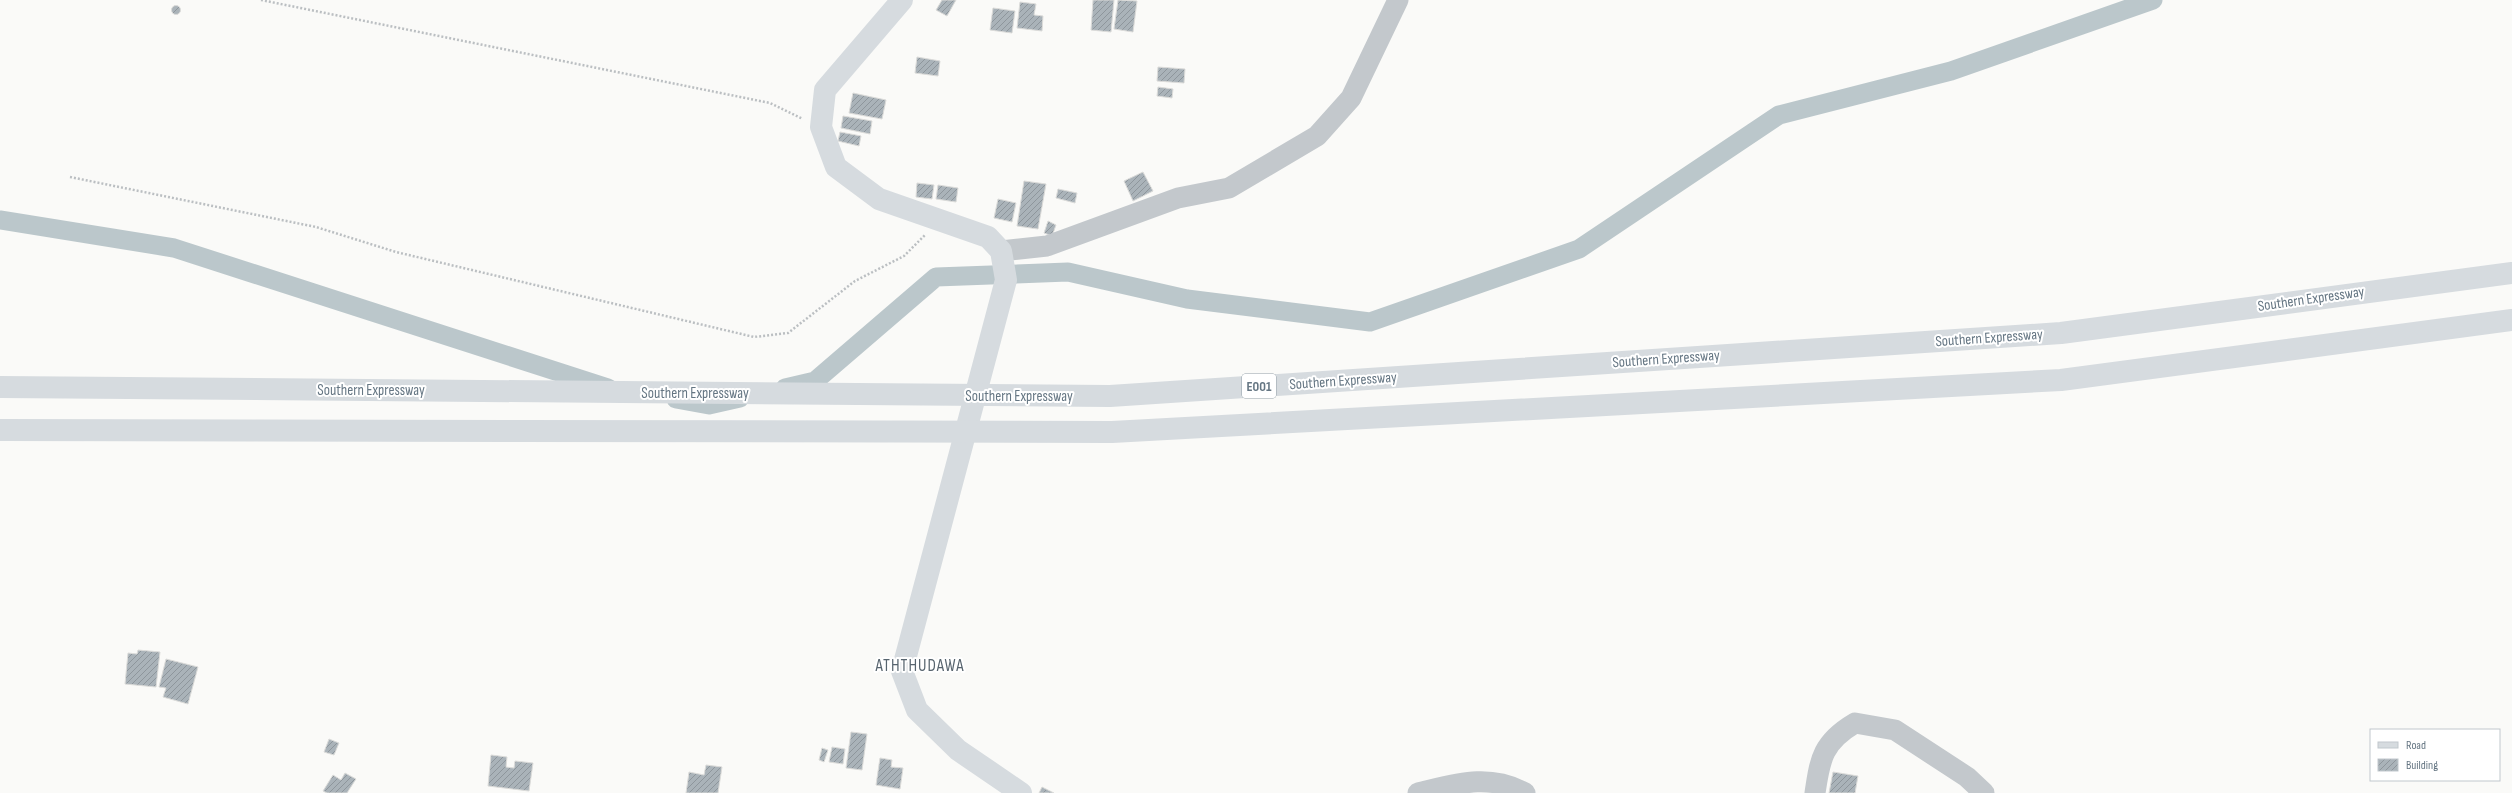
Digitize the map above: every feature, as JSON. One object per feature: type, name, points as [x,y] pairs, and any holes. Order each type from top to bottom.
[{"type":"main road","points":[[902,0],[825,90],[822,127],[836,168],[879,199],[941,219],[988,237],[1003,255],[1006,280],[902,671],[917,710],[958,750],[1021,793]]},
{"type":"main road","name":"Southern Expressway","points":[[0,387],[1110,396],[2061,333],[2512,273]]},
{"type":"main road","points":[[0,430],[1112,432],[2061,380],[2512,320]]},
{"type":"street","points":[[1003,255],[1047,246],[1178,198],[1229,188],[1317,136],[1351,98],[1398,0]]},
{"type":"street","points":[[1815,793],[1822,758],[1832,738],[1855,724],[1895,730],[1967,777],[1984,793]]},
{"type":"street","points":[[1418,793],[1468,782],[1489,781],[1509,784],[1525,793]]},
{"type":"path","points":[[261,0],[770,103],[822,127]]},
{"type":"path","points":[[70,177],[316,227],[396,252],[754,338],[788,333],[855,281],[904,256],[941,219]]},
{"type":"building","points":[[942,0],[956,0],[947,16],[936,10]]},
{"type":"building","points":[[1093,0],[1114,0],[1111,32],[1091,30]]},
{"type":"building","points":[[1118,0],[1137,1],[1133,32],[1114,29]]},
{"type":"building","points":[[1020,2],[1036,4],[1034,15],[1043,16],[1042,31],[1017,28]]},
{"type":"building","points":[[174,6],[178,6],[180,10],[178,14],[174,14],[172,12],[172,8]]},
{"type":"building","points":[[993,8],[1015,11],[1012,33],[990,30]]},
{"type":"building","points":[[917,57],[940,61],[938,76],[915,73]]},
{"type":"building","points":[[1158,67],[1185,69],[1184,83],[1157,81]]},
{"type":"building","points":[[1158,87],[1173,89],[1172,98],[1157,96]]},
{"type":"building","points":[[853,93],[886,100],[882,119],[849,113]]},
{"type":"building","points":[[843,116],[872,121],[870,134],[841,128]]},
{"type":"building","points":[[840,132],[861,136],[859,146],[838,141]]},
{"type":"building","points":[[1143,172],[1153,191],[1133,201],[1124,181]]},
{"type":"building","points":[[1024,181],[1046,184],[1038,229],[1017,226]]},
{"type":"building","points":[[917,183],[934,185],[932,199],[916,197]]},
{"type":"building","points":[[938,185],[958,188],[956,202],[936,199]]},
{"type":"building","points":[[1058,189],[1077,193],[1075,203],[1056,198]]},
{"type":"building","points":[[998,199],[1016,203],[1012,222],[994,218]]},
{"type":"building","points":[[1048,221],[1056,225],[1052,236],[1044,233]]},
{"type":"building","points":[[138,650],[160,652],[156,687],[125,684],[128,653],[137,654]]},
{"type":"building","points":[[166,659],[198,667],[188,704],[163,697],[166,688],[159,687]]},
{"type":"building","points":[[851,732],[867,734],[862,770],[846,768]]},
{"type":"building","points":[[329,739],[339,743],[334,755],[324,752]]},
{"type":"building","points":[[832,747],[845,749],[843,764],[829,762]]},
{"type":"building","points":[[822,748],[828,750],[824,762],[819,760]]},
{"type":"building","points":[[491,755],[507,757],[506,767],[514,768],[515,761],[533,763],[529,791],[488,786]]},
{"type":"building","points":[[880,758],[892,760],[891,767],[903,768],[900,789],[876,785]]},
{"type":"building","points":[[706,765],[722,767],[718,793],[686,793],[689,772],[704,775]]},
{"type":"building","points":[[1833,772],[1858,776],[1855,793],[1829,793]]},
{"type":"building","points":[[345,773],[356,779],[347,793],[327,793],[323,791],[333,775],[341,780]]},
{"type":"building","points":[[1042,787],[1054,793],[1039,793]]},
{"type":"waterway","points":[[785,388],[815,381],[936,277],[1068,272],[1187,299],[1370,322],[1579,249],[1779,115],[1951,71],[2153,0]]},
{"type":"waterway","points":[[0,220],[174,248],[608,388]]},
{"type":"waterway","points":[[676,399],[709,405],[740,398]]},
{"type":"district","name":"ATHTHUDAWA","points":[[920,666]]}]
